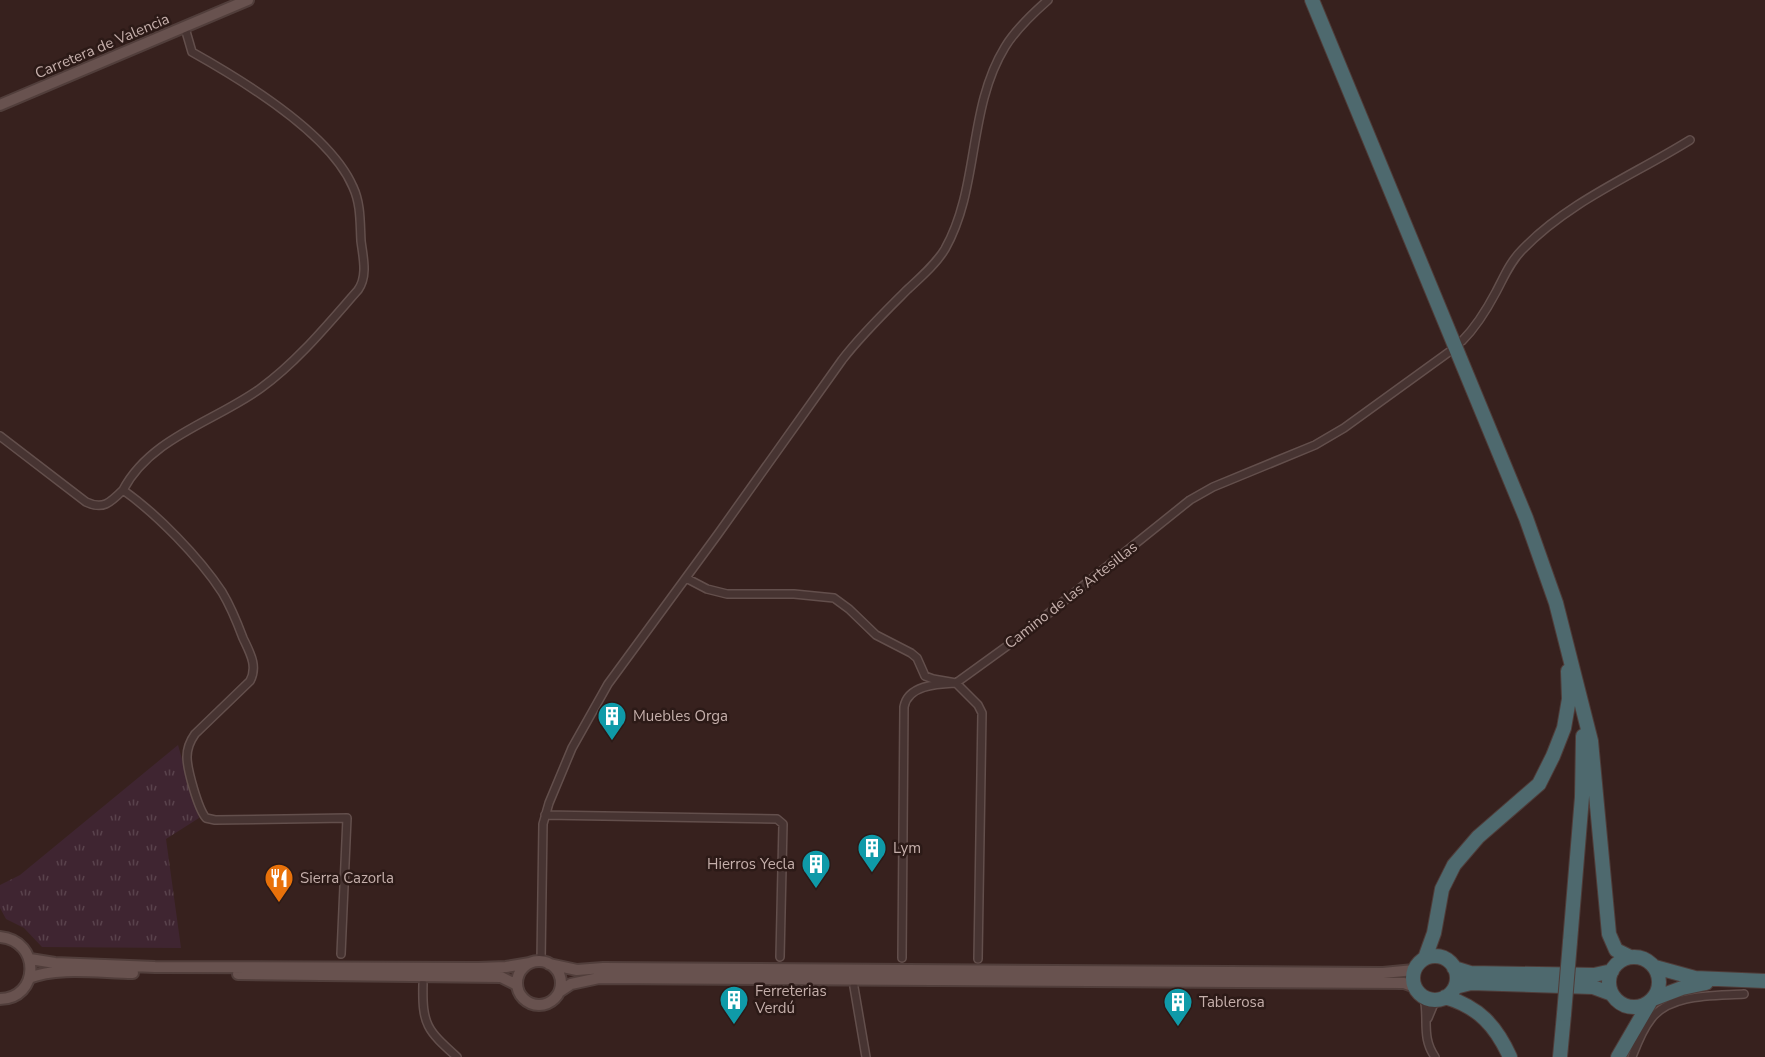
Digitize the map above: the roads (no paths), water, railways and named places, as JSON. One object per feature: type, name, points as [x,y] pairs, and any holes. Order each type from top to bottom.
[{"type":"highway","points":[[1312,0],[1526,518],[1556,603],[1592,741],[1609,934],[1616,950],[1630,957],[1644,959],[1655,967],[1695,978],[1765,981]]},
{"type":"highway","points":[[1510,1057],[1502,1039],[1486,1019],[1473,1008],[1446,995],[1419,992],[1413,976],[1414,970],[1425,958],[1434,933],[1442,889],[1454,865],[1478,837],[1539,784],[1553,756],[1564,728],[1569,699],[1568,648]]},
{"type":"highway","points":[[1560,1057],[1581,797],[1583,742],[1578,686]]},
{"type":"highway","points":[[1425,958],[1431,956],[1445,958],[1454,968],[1457,981],[1446,995]]},
{"type":"highway","points":[[1454,968],[1470,973],[1594,975],[1612,971],[1623,960],[1630,957]]},
{"type":"highway","points":[[1618,1057],[1659,987],[1660,980],[1655,967]]},
{"type":"highway","points":[[1612,971],[1609,986],[1612,994],[1622,1004],[1629,1007],[1636,1007],[1682,988],[1729,980]]},
{"type":"highway","points":[[1446,995],[1471,983],[1593,987],[1612,994]]},
{"type":"main road","name":"Carretera de Valencia","points":[[0,105],[248,0]]},
{"type":"main road","points":[[0,926],[4,937],[24,948],[30,959],[29,978],[23,989],[15,995],[0,999]]},
{"type":"main road","points":[[30,959],[56,963],[155,967],[478,968],[545,963],[577,970],[767,968],[1389,973],[1414,970]]},
{"type":"main road","points":[[530,963],[521,970],[517,984],[522,998],[535,1005],[550,1002],[571,984],[599,978],[1404,983],[1419,992]]},
{"type":"main road","points":[[545,963],[555,968],[561,979],[559,992]]},
{"type":"main road","points":[[29,978],[62,972],[501,977],[517,984]]},
{"type":"street","points":[[545,963],[543,824],[572,748],[608,684],[849,351],[863,333],[932,265],[945,249],[962,208],[981,113],[996,64],[1019,27],[1048,0]]},
{"type":"street","points":[[0,436],[76,495],[93,505],[110,504],[133,474],[158,450],[243,400],[282,371],[351,299],[363,283],[360,211],[349,177],[321,144],[282,109],[192,52],[185,28]]},
{"type":"street","points":[[1462,341],[1489,304],[1515,258],[1535,238],[1565,214],[1613,183],[1690,140]]},
{"type":"street","name":"Camino de las Artesillas","points":[[956,683],[1014,641],[1190,500],[1213,487],[1315,446],[1344,428],[1449,352]]},
{"type":"street","points":[[123,490],[145,506],[214,581],[232,612],[252,659],[254,672],[249,681],[195,734],[188,748],[187,761],[202,814],[210,820],[347,818],[341,954]]},
{"type":"street","points":[[686,578],[707,589],[727,594],[794,594],[834,598],[876,635],[911,652],[917,658],[925,676],[956,683],[978,705],[982,713],[978,959]]},
{"type":"street","points":[[902,958],[904,707],[909,696],[922,688],[956,683]]},
{"type":"street","points":[[545,815],[780,821],[783,824],[780,957]]},
{"type":"street","points":[[423,984],[423,1012],[428,1027],[438,1040],[457,1057]]},
{"type":"street","points":[[854,987],[866,1057]]},
{"type":"street","points":[[1419,992],[1426,1024],[1427,1042],[1435,1057]]},
{"type":"street","points":[[1632,1057],[1651,1018],[1663,1007],[1682,1000],[1744,994]]},
{"type":"street","points":[[1426,1024],[1433,1006],[1446,995]]},
{"type":"place","name":"Muebles Orga","points":[[612,742]]},
{"type":"place","name":"Lym","points":[[872,874]]},
{"type":"place","name":"Hierros Yecla","points":[[816,890]]},
{"type":"place","name":"Sierra Cazorla","points":[[279,904]]},
{"type":"place","name":"Ferreterias Verdú","points":[[734,1026]]},
{"type":"place","name":"Tablerosa","points":[[1178,1028]]}]
